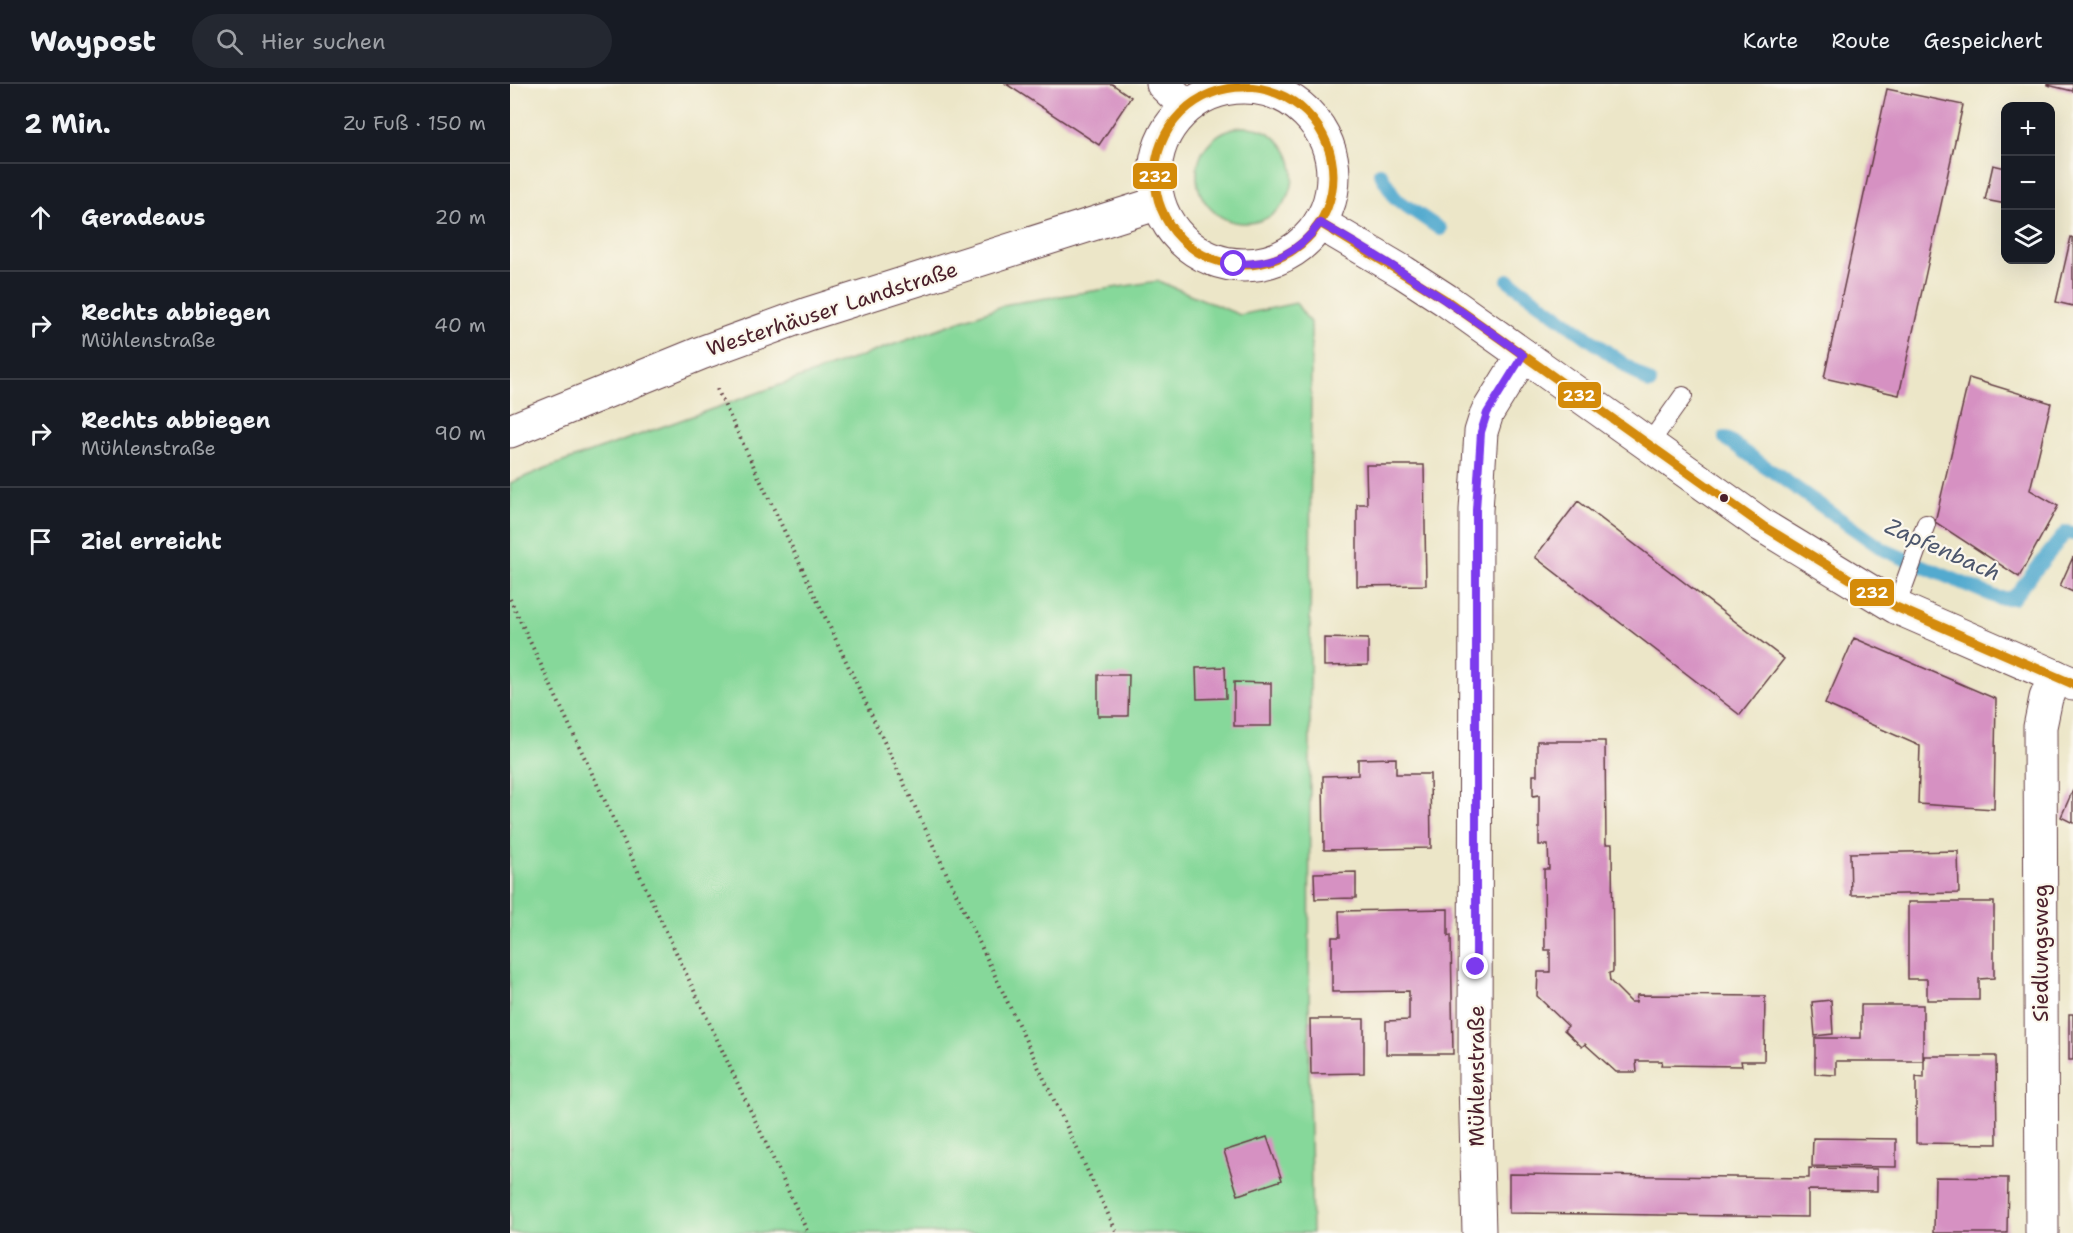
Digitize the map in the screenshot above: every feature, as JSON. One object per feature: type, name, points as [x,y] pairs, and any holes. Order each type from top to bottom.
[{"type":"street","points":[[1163,84],[1187,107]]},
{"type":"street","points":[[1229,88],[1277,88],[1317,123],[1329,147],[1333,186],[1331,199],[1320,223],[1310,236],[1283,256],[1250,265],[1234,264],[1201,254],[1188,244],[1171,225],[1159,203],[1155,168],[1158,151],[1165,135],[1187,107],[1214,92],[1229,88]]},
{"type":"street","name":"Westerhäuser Landstraße","points":[[510,431],[701,353],[808,314],[1159,203]]},
{"type":"street","points":[[1320,223],[1406,273],[1446,300],[1763,526],[1896,607],[2064,680]]},
{"type":"street","name":"Mühlenstraße","points":[[1479,1233],[1475,1082],[1476,510],[1481,432],[1487,413],[1523,355]]},
{"type":"street","name":"Siedlungsweg","points":[[2042,1233],[2040,725],[2046,698],[2064,680]]},
{"type":"lane","points":[[1649,444],[1683,396]]},
{"type":"lane","points":[[1896,607],[1926,524]]},
{"type":"path","points":[[701,353],[1117,1233]]},
{"type":"path","points":[[510,599],[808,1233]]},
{"type":"green space","points":[[1245,127],[1264,130],[1279,141],[1290,156],[1293,175],[1290,194],[1279,209],[1264,220],[1245,223],[1226,220],[1211,209],[1200,194],[1197,175],[1200,156],[1211,141],[1226,130]]},
{"type":"green space","points":[[1158,281],[1240,315],[1296,303],[1311,324],[1309,1088],[1312,1233],[510,1233],[510,483],[546,468],[1008,304]]},
{"type":"building","points":[[1006,84],[1112,84],[1131,97],[1099,145]]},
{"type":"building","points":[[2073,84],[2073,91],[2047,85]]},
{"type":"building","points":[[1887,89],[1963,105],[1899,395],[1824,378]]},
{"type":"building","points":[[1993,165],[2001,167],[2001,203],[1985,200]]},
{"type":"building","points":[[2071,237],[2073,238],[2073,306],[2056,302]]},
{"type":"building","points":[[1969,378],[2051,403],[2030,490],[2058,506],[2019,577],[1935,522]]},
{"type":"building","points":[[1366,465],[1424,465],[1426,585],[1357,586],[1357,504],[1367,504]]},
{"type":"building","points":[[1578,501],[1784,659],[1740,715],[1535,557]]},
{"type":"building","points":[[2073,557],[2073,592],[2060,586]]},
{"type":"building","points":[[1324,638],[1368,639],[1368,665],[1324,666]]},
{"type":"building","points":[[1854,638],[1996,699],[1994,809],[1918,804],[1920,746],[1825,704]]},
{"type":"building","points":[[1225,667],[1226,698],[1197,699],[1196,668]]},
{"type":"building","points":[[1098,675],[1129,675],[1128,716],[1098,716]]},
{"type":"building","points":[[1234,682],[1271,683],[1271,726],[1234,726]]},
{"type":"building","points":[[1537,741],[1605,741],[1606,844],[1612,844],[1613,972],[1609,973],[1610,981],[1631,1002],[1636,1002],[1637,995],[1765,996],[1764,1061],[1741,1061],[1742,1066],[1661,1065],[1662,1061],[1636,1061],[1637,1072],[1616,1072],[1585,1044],[1582,1047],[1564,1030],[1568,1026],[1537,996],[1538,972],[1550,972],[1550,950],[1545,950],[1544,869],[1549,869],[1548,845],[1539,845],[1539,795],[1533,796],[1533,775],[1537,775]]},
{"type":"building","points":[[1396,758],[1396,774],[1430,774],[1431,848],[1324,850],[1323,776],[1358,775],[1358,759]]},
{"type":"building","points":[[2073,790],[2073,823],[2061,817]]},
{"type":"building","points":[[1958,851],[1959,893],[1851,895],[1850,853]]},
{"type":"building","points":[[1356,872],[1356,898],[1315,899],[1314,873]]},
{"type":"building","points":[[1908,902],[1994,902],[1994,978],[1979,979],[1979,1000],[1927,1000],[1927,979],[1908,979]]},
{"type":"building","points":[[1448,909],[1448,936],[1451,935],[1453,1054],[1386,1054],[1386,1021],[1409,1020],[1409,991],[1332,992],[1332,937],[1340,937],[1339,911]]},
{"type":"building","points":[[1831,1000],[1833,1034],[1815,1036],[1812,1002]]},
{"type":"building","points":[[1861,1005],[1923,1005],[1923,1061],[1836,1061],[1836,1075],[1815,1074],[1815,1038],[1861,1038]]},
{"type":"building","points":[[2069,1014],[2073,1014],[2073,1060],[2069,1060]]},
{"type":"building","points":[[1310,1019],[1364,1019],[1364,1073],[1311,1074]]},
{"type":"building","points":[[1924,1056],[1996,1056],[1997,1144],[1916,1143],[1916,1077],[1924,1078]]},
{"type":"building","points":[[1267,1137],[1282,1180],[1238,1195],[1224,1151]]},
{"type":"building","points":[[1813,1138],[1896,1139],[1896,1167],[1812,1166]]},
{"type":"building","points":[[1809,1168],[1877,1169],[1877,1191],[1808,1190],[1808,1217],[1509,1213],[1509,1174],[1809,1178]]},
{"type":"building","points":[[1935,1177],[2008,1178],[2007,1233],[1934,1233]]},
{"type":"waterway","name":"Zapfenbach","points":[[1380,173],[1396,199],[1440,229]]},
{"type":"waterway","name":"Zapfenbach","points":[[1508,280],[1650,383]]},
{"type":"waterway","name":"Zapfenbach","points":[[1725,438],[1884,550],[1998,598],[2013,598],[2066,532],[2073,534]]},
{"type":"transit line","name":"232","points":[[1244,87],[1278,94],[1307,113],[1326,142],[1333,176],[1326,210],[1307,239],[1278,258],[1244,265],[1210,258],[1181,239],[1162,210],[1155,176],[1162,142],[1181,113],[1210,94],[1244,87]]},
{"type":"transit line","name":"232","points":[[1320,223],[1446,300],[1763,526],[1896,607],[2073,684]]},
{"type":"route","points":[[1234,264],[1250,265],[1283,256],[1310,236],[1320,223],[1406,273],[1523,355],[1487,413],[1481,432],[1476,510],[1476,967]]}]
